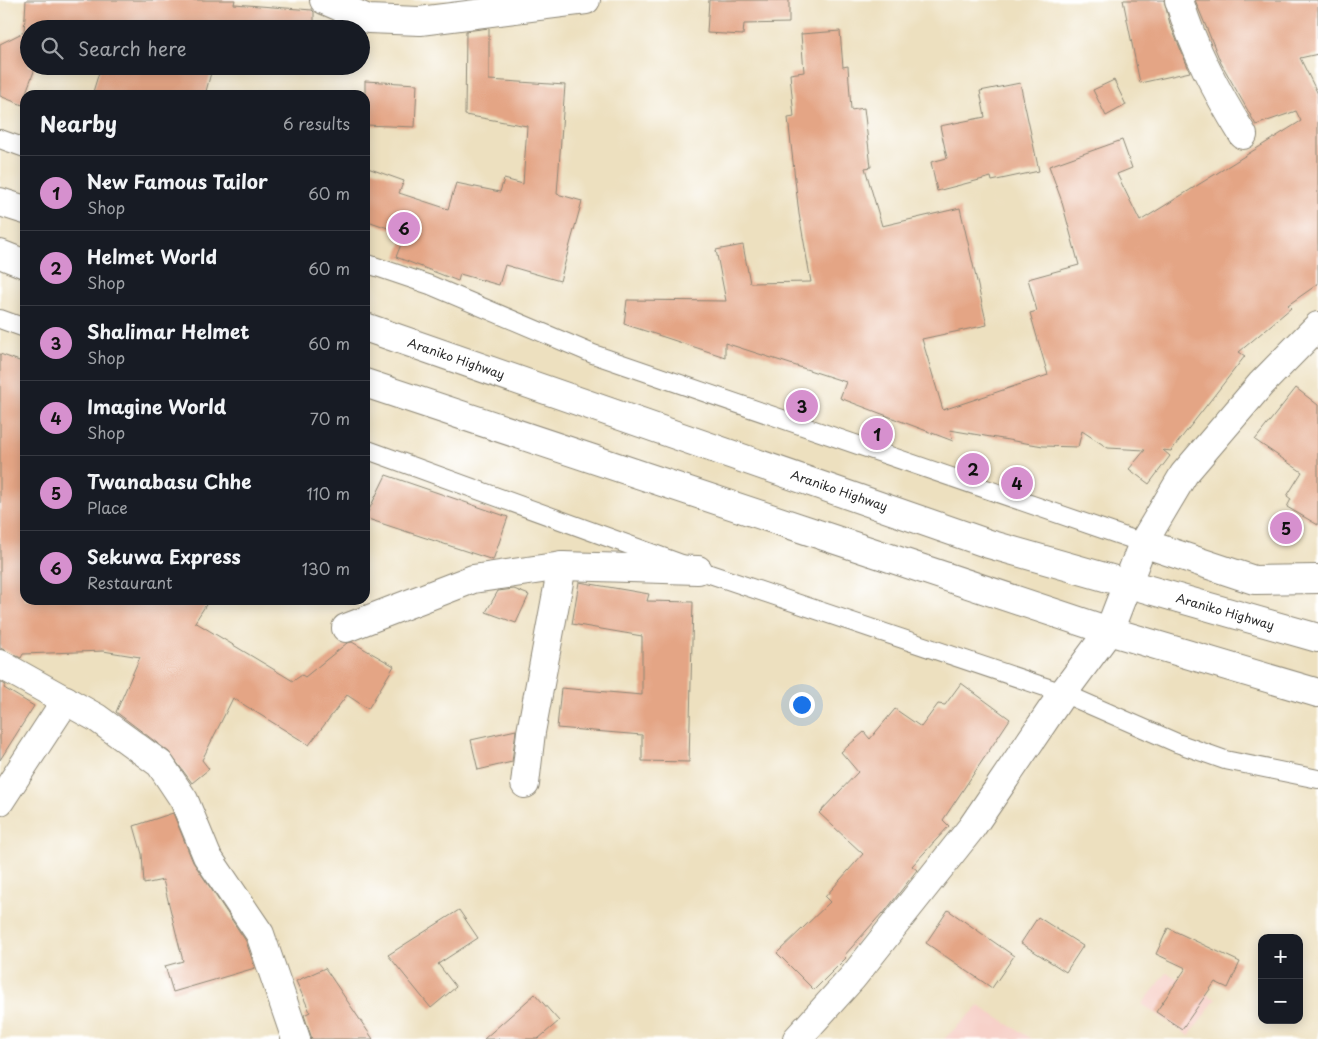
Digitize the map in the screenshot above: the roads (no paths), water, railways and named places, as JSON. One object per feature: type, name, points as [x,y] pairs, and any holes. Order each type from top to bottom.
[{"type":"main road","points":[[324,0],[368,19],[420,21],[586,0]]},
{"type":"main road","points":[[1179,0],[1190,36],[1211,82],[1243,135]]},
{"type":"main road","points":[[0,202],[20,208]]},
{"type":"main road","points":[[0,254],[20,262]]},
{"type":"main road","points":[[797,1039],[853,977],[972,827],[1063,693],[1110,631],[1126,583],[1143,543],[1184,474],[1260,384],[1318,326]]},
{"type":"main road","name":"Araniko Highway","points":[[370,329],[989,544],[1318,638]]},
{"type":"main road","points":[[370,386],[1110,631],[1318,693]]},
{"type":"main road","points":[[1143,543],[1254,580],[1318,579]]},
{"type":"main road","points":[[346,628],[472,579],[562,566],[698,570]]},
{"type":"main road","points":[[525,784],[531,732],[562,566]]},
{"type":"main road","points":[[0,664],[97,718],[160,764],[180,793],[207,856],[260,934],[296,1039]]},
{"type":"main road","points":[[0,801],[66,700]]},
{"type":"lane","points":[[0,139],[20,146]]},
{"type":"lane","points":[[370,265],[430,285],[593,354],[1143,543]]},
{"type":"lane","points":[[0,319],[20,326]]},
{"type":"lane","points":[[370,452],[698,570],[1063,693],[1177,743],[1225,760],[1318,779]]},
{"type":"lane","points":[[1254,580],[1318,594]]},
{"type":"place","name":"Sekuwa Express","points":[[404,228]]},
{"type":"place","name":"Shalimar Helmet","points":[[802,406]]},
{"type":"place","name":"New Famous Tailor","points":[[877,434]]},
{"type":"place","name":"Helmet World","points":[[973,469]]},
{"type":"place","name":"Imagine World","points":[[1017,483]]},
{"type":"place","name":"Twanabasu Chhe","points":[[1286,528]]}]
